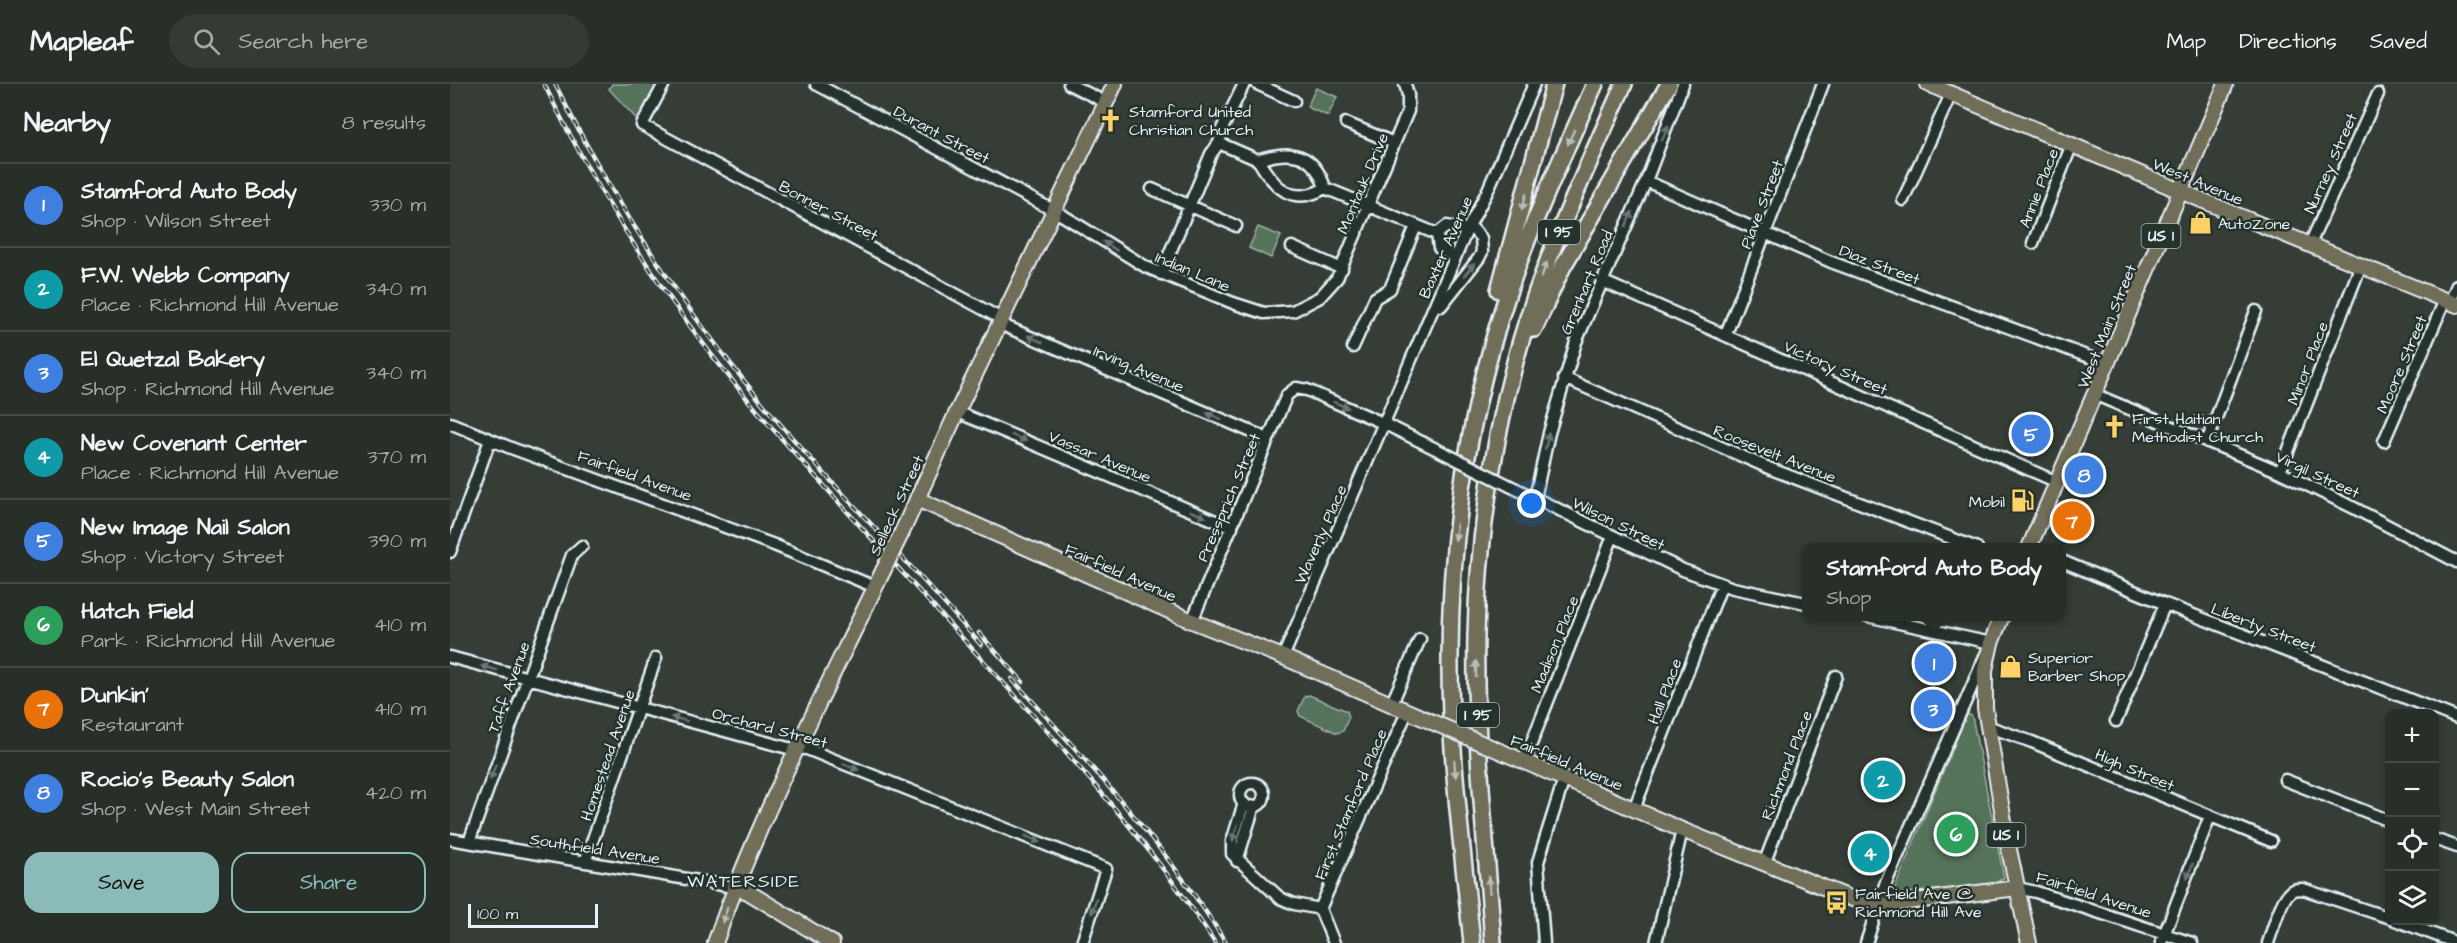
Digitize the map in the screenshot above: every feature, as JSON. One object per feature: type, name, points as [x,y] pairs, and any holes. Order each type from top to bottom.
[{"type":"highway","points":[[1475,415],[1495,303],[1514,241],[1554,84]]},
{"type":"highway","name":"I 95","points":[[1472,943],[1452,731],[1450,637],[1459,509],[1475,415],[1496,333],[1519,262],[1595,84]]},
{"type":"highway","name":"I 95","points":[[1493,943],[1480,763],[1476,637],[1485,511],[1495,448],[1509,387],[1546,266],[1569,207],[1624,84]]},
{"type":"highway","points":[[1509,387],[1562,268],[1669,84]]},
{"type":"highway","points":[[1467,891],[1467,943]]},
{"type":"main road","name":"Selleck Street","points":[[715,943],[734,887],[796,749],[1115,84]]},
{"type":"main road","name":"West Main Street","points":[[2031,543],[2096,395],[2226,84]]},
{"type":"main road","name":"West Avenue","points":[[1939,88],[2180,191],[2450,302]]},
{"type":"main road","name":"Fairfield Avenue","points":[[917,499],[1192,621],[1283,657],[1682,830],[1860,902],[1876,906],[2017,888]]},
{"type":"main road","name":"US 1","points":[[2000,621],[1991,643],[1985,670],[1984,697],[1987,726],[2029,943]]},
{"type":"main road","points":[[734,887],[748,892],[832,943]]},
{"type":"street","name":"Bonner Street","points":[[664,84],[642,125],[996,316],[1001,321]]},
{"type":"street","name":"Durant Street","points":[[816,84],[1054,211]]},
{"type":"street","points":[[1069,84],[1106,102]]},
{"type":"street","points":[[1161,274],[1211,154],[1219,143],[1222,129],[1244,84]]},
{"type":"street","points":[[1257,84],[1294,101]]},
{"type":"street","name":"Montauk Drive","points":[[1328,289],[1342,269],[1408,111],[1405,84]]},
{"type":"street","name":"Baxter Avenue","points":[[1385,424],[1468,228],[1534,84]]},
{"type":"street","name":"Grenhart Road","points":[[1535,498],[1549,433],[1576,342],[1646,181],[1683,84]]},
{"type":"street","name":"Piave Street","points":[[1726,334],[1823,84]]},
{"type":"street","points":[[1903,200],[1939,88]]},
{"type":"street","name":"Nurney Street","points":[[2310,244],[2378,94]]},
{"type":"street","points":[[1346,123],[1394,143]]},
{"type":"street","points":[[1219,143],[1258,160],[1269,178],[1286,191],[1303,195],[1325,188],[1437,234]]},
{"type":"street","name":"Annie Place","points":[[2033,243],[2072,144]]},
{"type":"street","points":[[1258,160],[1280,153],[1304,158],[1315,166],[1325,188]]},
{"type":"street","name":"Diaz Street","points":[[1646,181],[1831,262],[2108,364]]},
{"type":"street","points":[[1152,189],[1236,226]]},
{"type":"street","name":"Indian Lane","points":[[1054,211],[1121,253],[1161,274],[1264,313],[1293,310],[1312,302],[1328,289]]},
{"type":"street","points":[[1353,347],[1375,298],[1390,289],[1416,226]]},
{"type":"street","points":[[1423,335],[1447,296],[1482,252],[1481,238],[1468,228],[1448,226],[1437,234]]},
{"type":"street","points":[[1437,234],[1439,248],[1455,258]]},
{"type":"street","points":[[1292,247],[1342,269]]},
{"type":"street","name":"Minor Place","points":[[2280,472],[2361,265]]},
{"type":"street","name":"Victory Street","points":[[1602,281],[2057,482]]},
{"type":"street","name":"Moore Street","points":[[2385,441],[2457,285]]},
{"type":"street","points":[[2207,442],[2256,311]]},
{"type":"street","name":"Irving Avenue","points":[[1001,321],[1007,327],[1268,439]]},
{"type":"street","name":"Roosevelt Avenue","points":[[1564,378],[1771,469],[1964,543]]},
{"type":"street","name":"Pressprich Street","points":[[1192,621],[1287,395],[1296,388]]},
{"type":"street","name":"Wilson Street","points":[[1296,388],[1307,390],[1385,424],[1665,563],[1722,584],[1802,602]]},
{"type":"street","name":"Virgil Street","points":[[2096,395],[2280,472],[2457,562]]},
{"type":"street","name":"Vassar Avenue","points":[[957,412],[1232,528]]},
{"type":"street","name":"Fairfield Avenue","points":[[450,423],[490,440],[774,544],[875,587]]},
{"type":"street","name":"Waverly Place","points":[[1283,657],[1385,424]]},
{"type":"street","points":[[450,552],[490,440]]},
{"type":"street","name":"Madison Place","points":[[1524,762],[1613,536]]},
{"type":"street","name":"Taff Avenue","points":[[469,842],[572,555],[582,546]]},
{"type":"street","name":"Liberty Street","points":[[2066,563],[2457,718]]},
{"type":"street","name":"Hall Place","points":[[1634,808],[1722,584]]},
{"type":"street","points":[[2116,721],[2165,604]]},
{"type":"street","points":[[1866,943],[1876,906],[1991,643],[1890,621]]},
{"type":"street","points":[[1391,705],[1420,639]]},
{"type":"street","name":"Orchard Street","points":[[450,657],[796,749],[807,749],[1106,869],[1082,943]]},
{"type":"street","name":"Homestead Avenue","points":[[585,862],[656,658]]},
{"type":"street","name":"Richmond Place","points":[[1764,864],[1836,676]]},
{"type":"street","points":[[1956,719],[1971,702],[1984,697]]},
{"type":"street","name":"First Stamford Place","points":[[1320,909],[1407,712]]},
{"type":"street","name":"High Street","points":[[1987,726],[2032,742],[2271,842]]},
{"type":"street","points":[[1544,943],[1538,862],[1564,779]]},
{"type":"street","points":[[2285,780],[2385,819]]},
{"type":"street","points":[[1249,805],[1232,841],[1232,854],[1280,898],[1294,904],[1320,909],[1334,943]]},
{"type":"street","points":[[2163,939],[2210,816]]},
{"type":"street","points":[[1656,943],[1682,830]]},
{"type":"street","name":"Southfield Avenue","points":[[450,839],[734,887]]},
{"type":"street","points":[[2439,841],[2457,847]]},
{"type":"street","name":"Fairfield Avenue","points":[[2017,888],[2036,892],[2163,939],[2192,943]]},
{"type":"street","points":[[2268,943],[2284,900],[2293,890],[2303,889],[2385,916]]},
{"type":"street","points":[[2407,925],[2457,943]]},
{"type":"green space","points":[[612,84],[665,84],[642,125],[609,89]]},
{"type":"green space","points":[[1316,88],[1337,97],[1328,116],[1307,107]]},
{"type":"green space","points":[[1258,227],[1281,236],[1271,258],[1249,248]]},
{"type":"green space","points":[[1309,695],[1347,711],[1349,717],[1343,731],[1337,733],[1300,716],[1298,711],[1305,696]]},
{"type":"green space","points":[[1967,714],[1972,716],[2004,878],[1999,879],[2000,884],[1895,898],[1894,890]]},
{"type":"railway","points":[[544,84],[586,164],[632,242],[711,354],[778,435],[1104,795],[1173,882],[1215,943]]},
{"type":"railway","points":[[555,84],[618,201],[691,312],[773,416],[981,645]]},
{"type":"railway","points":[[979,633],[1023,682]]},
{"type":"railway","points":[[1012,679],[1098,774],[1152,839],[1203,907],[1226,943]]},
{"type":"place","name":"Stamford United Christian Church","points":[[1111,120]]},
{"type":"place","name":"AutoZone","points":[[2200,223]]},
{"type":"place","name":"First Haitian Methodist Church","points":[[2114,427]]},
{"type":"place","name":"New Image Nail Salon","points":[[2031,434]]},
{"type":"place","name":"Rocio's Beauty Salon","points":[[2084,475]]},
{"type":"place","name":"Mobil","points":[[2023,501]]},
{"type":"place","name":"Dunkin'","points":[[2072,521]]},
{"type":"place","name":"Stamford Auto Body","points":[[1934,663]]},
{"type":"place","name":"Superior Barber Shop","points":[[2010,666]]},
{"type":"place","name":"El Quetzal Bakery","points":[[1933,709]]},
{"type":"place","name":"F.W. Webb Company","points":[[1883,780]]},
{"type":"place","name":"Hatch Field","points":[[1956,834]]},
{"type":"place","name":"New Covenant Center","points":[[1870,853]]},
{"type":"place","name":"Fairfield Ave @ Richmond Hill Ave","points":[[1837,902]]},
{"type":"district","name":"WATERSIDE","points":[[744,881]]}]
